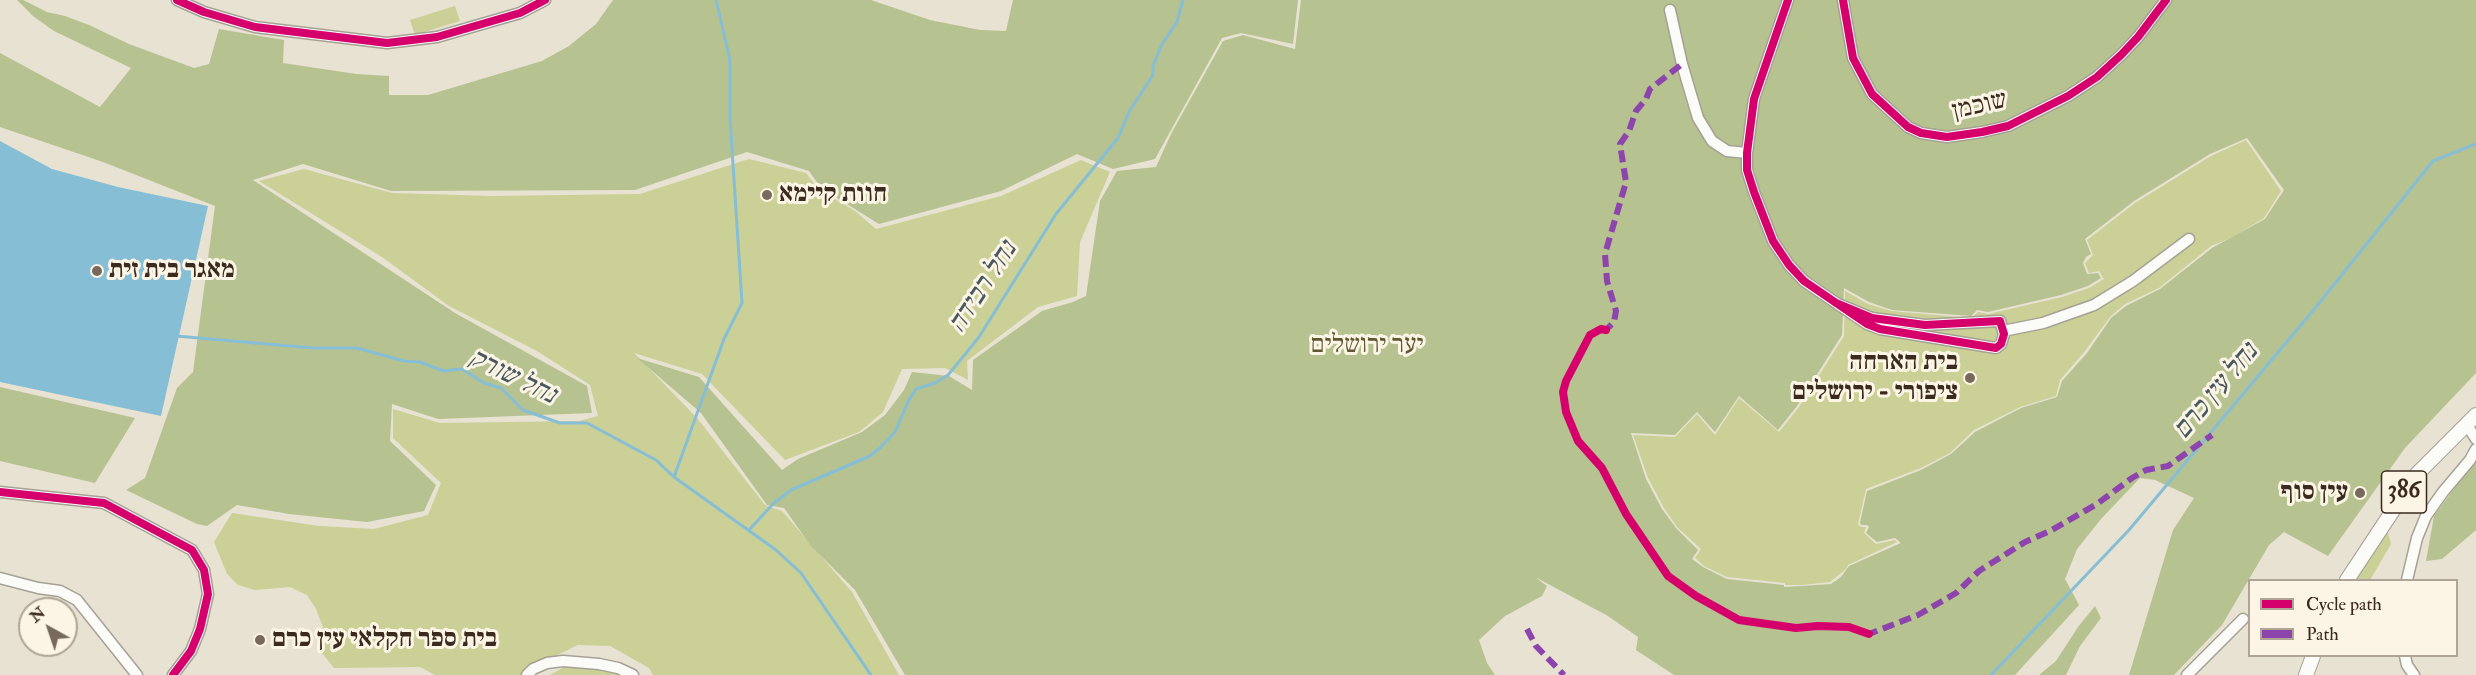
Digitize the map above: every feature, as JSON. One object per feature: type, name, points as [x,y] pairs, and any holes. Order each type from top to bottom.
[{"type":"main road","name":"386","points":[[2349,579],[2418,474],[2472,420]]},
{"type":"main road","points":[[2306,675],[2313,657]]},
{"type":"street","points":[[177,0],[204,12],[255,27],[387,43],[437,37],[520,13],[545,0]]},
{"type":"street","points":[[1788,0],[1754,99],[1747,153],[1747,170],[1773,241],[1789,265],[1804,281],[1836,303],[1867,324],[1880,329],[1983,348],[1996,348],[2001,345],[2003,331],[2000,321],[1925,325],[1872,318],[1836,303]]},
{"type":"street","name":"שוכמן","points":[[1843,0],[1853,58],[1872,94],[1908,127],[1920,133],[1947,137],[2008,126],[2068,96],[2097,77],[2121,55],[2139,37],[2166,0]]},
{"type":"street","points":[[1670,10],[1682,64],[1698,118],[1712,141],[1727,151],[1747,153]]},
{"type":"street","points":[[2003,331],[2043,324],[2094,304],[2133,281],[2188,239]]},
{"type":"street","points":[[2472,420],[2476,439]]},
{"type":"street","points":[[2407,579],[2417,538],[2426,516],[2476,450]]},
{"type":"street","points":[[0,492],[104,503],[192,550],[199,560],[208,583],[206,610],[191,651],[172,675]]},
{"type":"street","points":[[0,578],[60,591],[77,600],[137,675]]},
{"type":"street","points":[[2187,675],[2242,619]]},
{"type":"street","points":[[2405,657],[2407,665],[2414,675]]},
{"type":"street","points":[[527,675],[533,669],[547,663],[564,661],[599,664],[618,668],[633,675]]},
{"type":"green space","points":[[17,0],[23,0],[47,12],[89,25],[129,44],[194,68],[209,64],[219,29],[284,40],[283,63],[356,74],[389,76],[389,95],[428,95],[542,61],[569,46],[596,24],[613,0],[871,0],[930,20],[980,30],[1006,31],[1013,0],[1298,0],[1293,44],[1241,33],[1222,38],[1155,159],[1113,169],[1077,154],[1001,191],[879,224],[821,188],[809,171],[747,152],[635,190],[391,191],[303,164],[253,180],[455,313],[587,386],[592,413],[438,419],[392,404],[390,441],[436,485],[424,511],[367,522],[289,514],[237,505],[207,526],[197,524],[126,490],[145,478],[177,388],[193,372],[215,206],[103,162],[0,127],[0,53],[100,107],[131,68],[54,31],[33,16]]},
{"type":"green space","name":"יער ירושלים","points":[[1301,0],[2476,0],[2476,373],[2405,448],[2328,556],[2284,532],[2269,545],[2222,625],[2174,675],[2129,675],[2173,530],[2194,498],[2155,480],[2140,478],[2101,519],[2077,549],[2065,579],[2079,605],[2015,675],[1674,675],[1636,650],[1638,637],[1608,616],[1535,577],[1547,586],[1542,596],[1505,616],[1479,640],[1487,663],[1495,675],[905,675],[855,590],[811,546],[784,508],[767,505],[701,413],[637,358],[699,377],[782,470],[798,459],[862,432],[885,415],[904,390],[912,372],[949,376],[972,390],[973,360],[1042,311],[1086,296],[1100,201],[1117,171],[1156,167],[1172,132],[1223,41],[1243,35],[1295,49]],"holes":[[[2247,138],[2284,190],[2265,219],[2212,248],[2160,289],[2126,306],[2111,318],[2087,353],[2062,381],[2057,397],[2021,408],[1975,432],[1951,454],[1921,470],[1867,491],[1860,523],[1869,527],[1866,533],[1877,542],[1895,538],[1901,543],[1849,566],[1841,577],[1831,584],[1784,587],[1784,585],[1727,579],[1703,567],[1692,559],[1698,550],[1676,528],[1662,509],[1646,479],[1631,433],[1675,435],[1697,412],[1715,432],[1739,396],[1778,430],[1797,406],[1842,335],[1844,288],[1869,302],[1892,310],[1971,316],[1977,310],[1988,312],[2061,295],[2088,286],[2101,278],[2098,273],[2087,274],[2083,263],[2091,254],[2085,239],[2134,201],[2210,154]]]},
{"type":"green space","points":[[455,6],[460,21],[415,35],[410,20]]},
{"type":"green space","points":[[2246,140],[2281,191],[2264,218],[2231,238],[2211,246],[2159,288],[2125,304],[2110,317],[2060,380],[2056,396],[2020,407],[1974,430],[1950,453],[1921,468],[1866,489],[1858,524],[1866,527],[1864,533],[1876,544],[1895,540],[1897,542],[1848,565],[1830,582],[1802,585],[1785,585],[1785,583],[1727,577],[1704,566],[1695,558],[1701,549],[1677,527],[1664,508],[1648,478],[1633,435],[1675,437],[1697,414],[1715,435],[1739,398],[1779,432],[1799,407],[1844,336],[1845,291],[1868,304],[1891,311],[1971,318],[1978,312],[1988,314],[2062,297],[2089,288],[2104,279],[2099,271],[2089,273],[2085,263],[2093,255],[2087,240],[2135,203],[2211,156]]},
{"type":"green space","points":[[749,159],[806,173],[818,189],[855,211],[876,229],[1001,196],[1081,160],[1110,172],[1080,242],[1077,296],[1038,307],[967,361],[968,380],[945,368],[902,369],[883,412],[859,432],[785,460],[702,374],[634,353],[697,418],[765,505],[782,511],[852,592],[899,675],[653,675],[649,668],[610,646],[578,645],[539,664],[526,675],[435,675],[420,667],[334,668],[319,649],[323,627],[307,595],[290,587],[255,590],[238,585],[227,574],[214,542],[232,513],[319,526],[374,529],[428,515],[441,483],[393,438],[393,409],[440,423],[579,421],[598,416],[590,385],[537,351],[449,306],[382,257],[259,181],[304,169],[392,193],[492,196],[640,194]]},
{"type":"green space","points":[[0,387],[135,418],[95,483],[0,461]]},
{"type":"green space","points":[[2476,459],[2476,530],[2442,559],[2426,561],[2434,516]]},
{"type":"green space","points":[[2387,529],[2391,544],[2371,579],[2356,579]]},
{"type":"green space","points":[[2095,606],[2101,618],[2080,646],[2066,675],[2039,675],[2056,661]]},
{"type":"green space","points":[[571,663],[629,675],[550,675]]},
{"type":"water","name":"מאגר בית זית","points":[[0,141],[52,169],[118,187],[208,206],[161,416],[0,382]]},
{"type":"waterway","points":[[674,477],[724,339],[742,303],[730,118],[730,60],[716,0]]},
{"type":"waterway","name":"נחל רבידה","points":[[749,530],[774,503],[791,490],[870,456],[895,432],[916,389],[935,383],[948,375],[958,363],[979,337],[1056,214],[1118,138],[1129,112],[1153,75],[1153,66],[1162,44],[1177,22],[1183,0]]},
{"type":"waterway","name":"נחל עין כרם","points":[[1991,675],[2129,530],[2316,307],[2433,161],[2476,144]]},
{"type":"waterway","name":"נחל שורק","points":[[176,336],[313,348],[357,348],[404,361],[420,362],[443,371],[462,369],[484,383],[501,388],[523,410],[560,423],[587,423],[656,460],[674,477],[776,550],[801,573],[871,675]]},
{"type":"marked path","points":[[1602,329],[1606,330],[1614,322],[1616,311],[1607,281],[1605,254],[1626,182],[1620,144],[1650,89],[1682,64]]},
{"type":"marked path","points":[[1866,633],[1869,634],[1918,615],[1956,593],[1979,571],[2025,542],[2050,531],[2097,504],[2146,470],[2168,466],[2212,435]]},
{"type":"marked path","points":[[1527,629],[1536,646],[1564,675]]},
{"type":"cycle path","points":[[177,0],[204,12],[255,27],[387,43],[437,37],[520,13],[545,0]]},
{"type":"cycle path","points":[[1788,0],[1754,99],[1747,153],[1747,170],[1773,241],[1789,265],[1804,281],[1867,324],[1880,329],[1996,348],[2001,344],[2004,334],[2000,321],[1925,325],[1872,318],[1836,303]]},
{"type":"cycle path","points":[[1843,0],[1853,58],[1872,94],[1908,127],[1921,133],[1947,137],[2008,126],[2068,96],[2097,77],[2121,55],[2166,0]]},
{"type":"cycle path","points":[[1606,330],[1601,329],[1590,335],[1566,381],[1563,392],[1566,412],[1578,441],[1602,468],[1626,514],[1668,576],[1696,596],[1739,620],[1796,628],[1849,627],[1869,634]]},
{"type":"cycle path","points":[[0,492],[104,503],[192,550],[204,570],[208,594],[200,629],[191,651],[173,675]]},
{"type":"place","name":"חוות קיימא","points":[[767,195]]},
{"type":"place","name":"מאגר בית זית","points":[[97,271]]},
{"type":"place","name":"בית הארחה ציפורי - ירושלים","points":[[1970,378]]},
{"type":"place","name":"עין סוף","points":[[2360,493]]},
{"type":"place","name":"בית ספר חקלאי עין כרם","points":[[260,640]]}]
